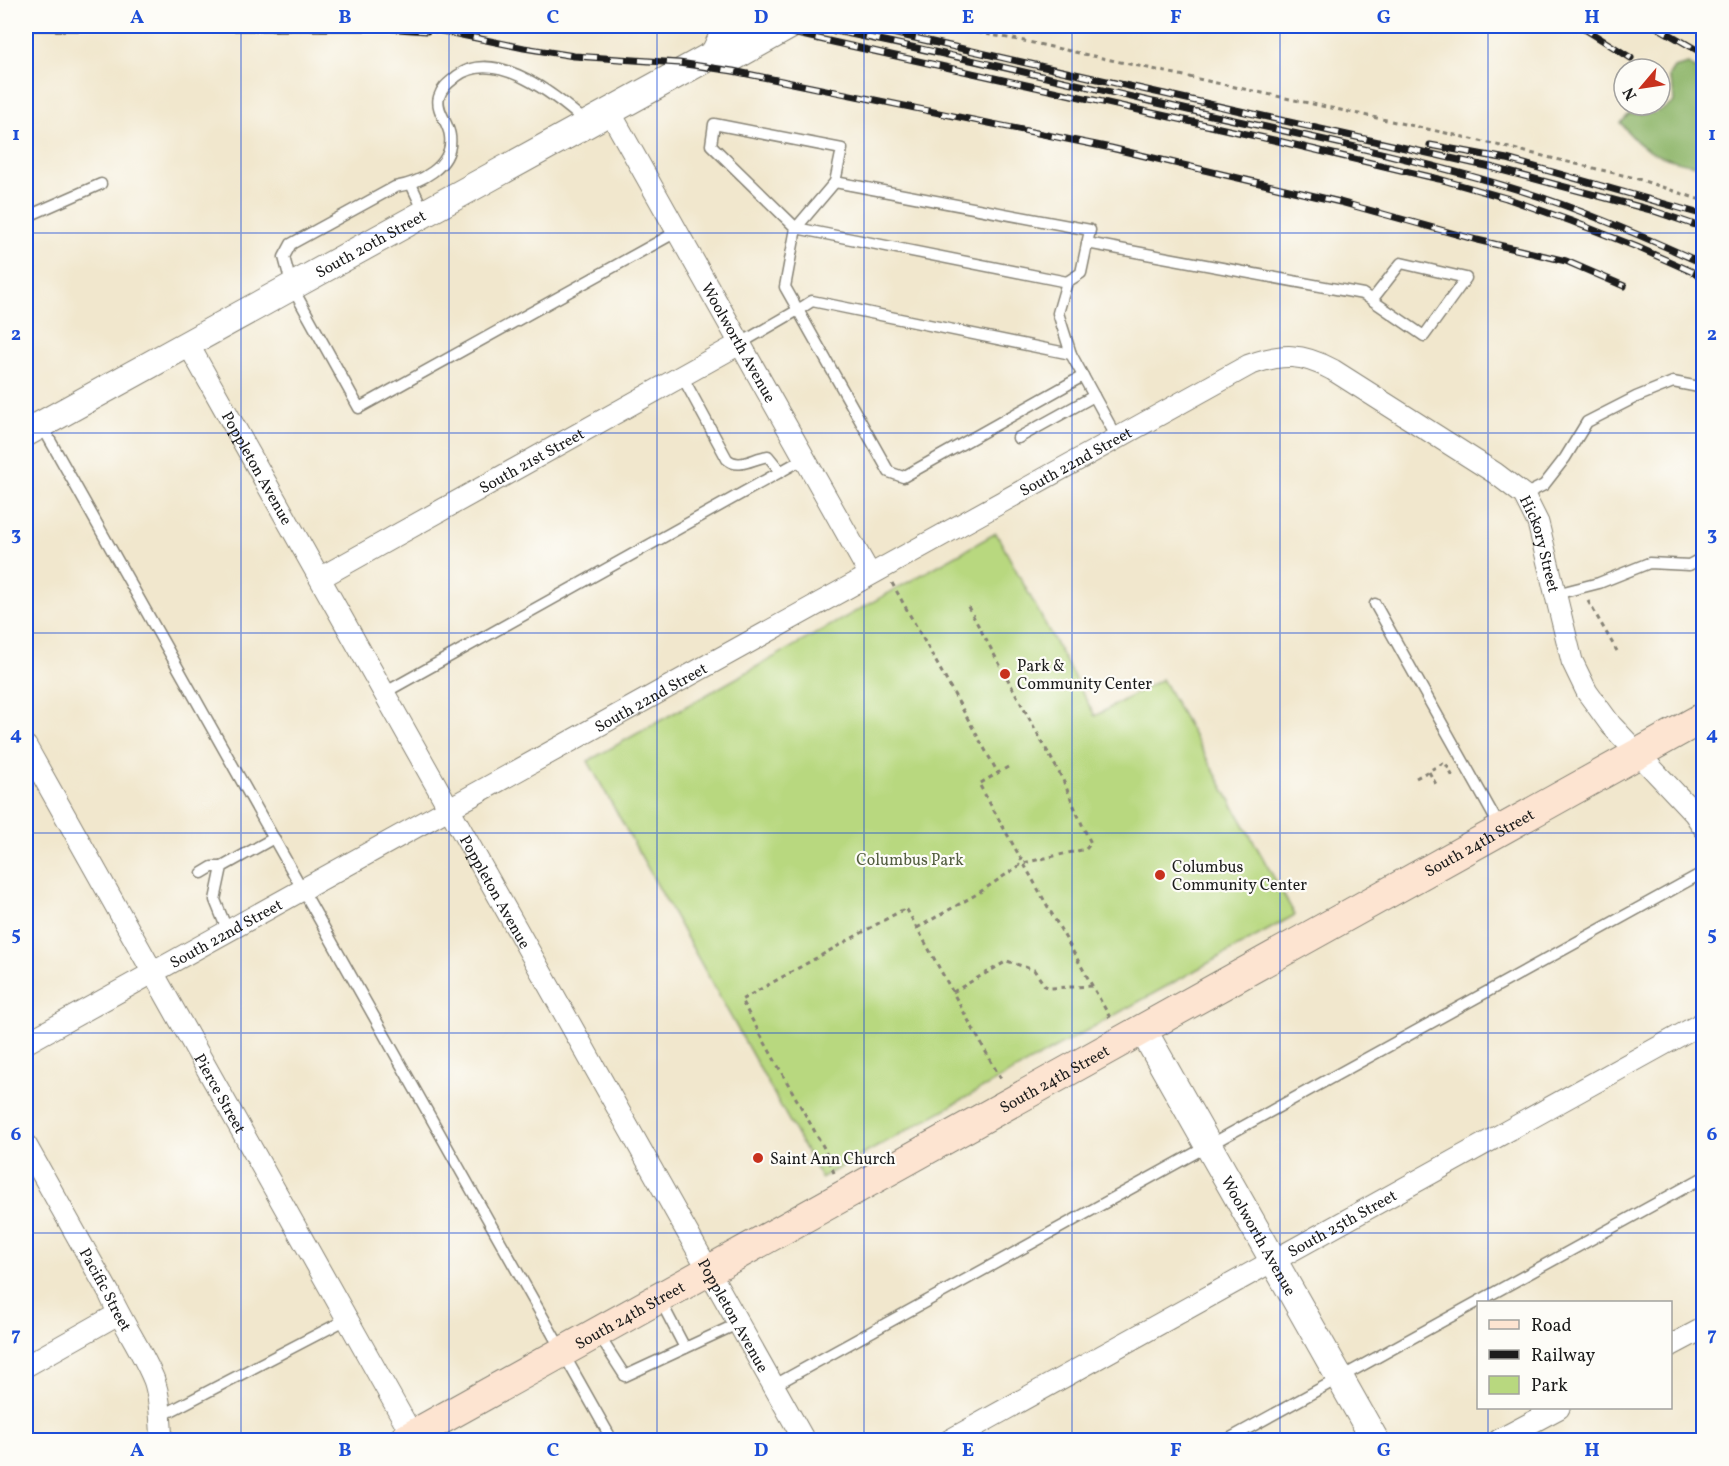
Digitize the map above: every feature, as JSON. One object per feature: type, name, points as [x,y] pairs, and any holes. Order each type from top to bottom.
[{"type":"main road","name":"South 24th Street","points":[[411,1439],[1704,717]]},
{"type":"street","name":"South 20th Street","points":[[33,429],[714,54],[721,40],[746,26]]},
{"type":"street","name":"South 20th Street","points":[[714,54],[732,58],[789,26]]},
{"type":"street","name":"Woolworth Avenue","points":[[599,118],[678,231],[869,573]]},
{"type":"street","name":"South 21st Street","points":[[320,578],[741,343]]},
{"type":"street","name":"Poppleton Avenue","points":[[188,344],[804,1440]]},
{"type":"street","name":"South 22nd Street","points":[[26,1043],[450,810],[869,573],[1249,365],[1279,356]]},
{"type":"street","name":"Hickory Street","points":[[1279,356],[1305,358],[1333,370],[1496,473],[1524,495],[1538,523],[1572,661],[1587,692],[1611,725],[1649,747],[1704,828]]},
{"type":"street","name":"Pierce Street","points":[[27,750],[347,1319],[411,1439]]},
{"type":"street","name":"South 25th Street","points":[[950,1440],[1704,1022]]},
{"type":"street","name":"Woolworth Avenue","points":[[1143,1030],[1375,1440]]},
{"type":"street","name":"Pacific Street","points":[[26,1145],[109,1293],[154,1381],[161,1416],[162,1440]]},
{"type":"street","points":[[26,1366],[118,1314]]},
{"type":"street","points":[[1672,1345],[1704,1328]]},
{"type":"street","points":[[1499,1440],[1555,1409]]},
{"type":"lane","points":[[599,118],[518,75],[496,69],[467,69],[446,85],[438,98],[450,136],[448,155],[435,171],[411,184],[395,187],[291,244],[284,257],[292,287],[359,408],[678,231]]},
{"type":"lane","points":[[1067,282],[796,228],[711,145],[714,124],[842,148],[835,182],[796,228],[785,287],[889,472],[903,477],[1083,376]]},
{"type":"lane","points":[[835,182],[1090,230],[1081,273],[1067,282],[1058,313],[1071,354],[1117,438]]},
{"type":"lane","points":[[26,217],[101,184]]},
{"type":"lane","points":[[411,184],[425,214]]},
{"type":"lane","points":[[1087,243],[1363,294],[1424,336],[1466,278],[1401,263],[1372,300]]},
{"type":"lane","points":[[741,343],[812,302],[1071,354]]},
{"type":"lane","points":[[682,376],[727,459],[733,464],[740,465],[757,457],[768,456],[781,472]]},
{"type":"lane","points":[[1524,495],[1544,485],[1565,458],[1587,422],[1636,397],[1673,382],[1704,390]]},
{"type":"lane","points":[[1018,438],[1094,396]]},
{"type":"lane","points":[[33,429],[274,838],[612,1440]]},
{"type":"lane","points":[[384,693],[806,458]]},
{"type":"lane","points":[[1556,594],[1599,583],[1648,563],[1689,566],[1704,557]]},
{"type":"lane","points":[[1375,604],[1502,830]]},
{"type":"lane","points":[[202,873],[212,867],[222,867],[274,838]]},
{"type":"lane","points":[[222,867],[215,900],[228,932]]},
{"type":"lane","points":[[773,1386],[1704,872]]},
{"type":"lane","points":[[1479,1301],[1704,1177]]},
{"type":"lane","points":[[659,1299],[685,1348]]},
{"type":"lane","points":[[1227,1440],[1477,1302]]},
{"type":"lane","points":[[161,1416],[347,1319]]},
{"type":"lane","points":[[598,1333],[625,1376],[737,1324]]},
{"type":"path","points":[[942,26],[1024,41],[1455,135],[1635,178],[1704,201]]},
{"type":"path","points":[[891,582],[998,773]]},
{"type":"path","points":[[1589,601],[1617,651]]},
{"type":"path","points":[[917,928],[977,894],[1023,862],[1086,849],[1091,843],[1080,823],[1062,778],[967,605]]},
{"type":"path","points":[[1416,778],[1445,762],[1453,777]]},
{"type":"path","points":[[1008,767],[979,784],[1113,1024]]},
{"type":"path","points":[[1428,771],[1437,786]]},
{"type":"path","points":[[837,1178],[824,1148],[741,1000],[906,908],[1005,1085]]},
{"type":"path","points":[[953,992],[1007,961],[1034,970],[1045,986],[1051,988],[1093,986]]},
{"type":"green space","points":[[1688,64],[1703,72],[1703,167],[1657,155],[1630,135],[1621,123],[1626,117],[1672,117],[1674,102],[1672,71],[1674,68]]},
{"type":"green space","name":"Columbus Park","points":[[996,533],[1095,716],[1162,679],[1295,915],[821,1178],[588,761]]},
{"type":"railway","points":[[418,26],[574,56],[679,63],[733,71],[1111,148],[1340,202],[1477,240],[1566,261],[1624,286]]},
{"type":"railway","points":[[761,26],[1439,179],[1506,198],[1571,221],[1704,277]]},
{"type":"railway","points":[[811,26],[1342,144],[1468,175],[1583,213],[1704,264]]},
{"type":"railway","points":[[861,26],[1490,167],[1651,210],[1704,228]]},
{"type":"railway","points":[[1580,26],[1629,57]]},
{"type":"railway","points":[[1655,26],[1704,54]]},
{"type":"railway","points":[[26,28],[383,28],[427,31]]},
{"type":"railway","points":[[1430,145],[1507,159],[1704,215]]},
{"type":"place","name":"Park & Community Center","points":[[1005,674]]},
{"type":"place","name":"Columbus Community Center","points":[[1160,875]]},
{"type":"place","name":"Saint Ann Church","points":[[758,1158]]}]
